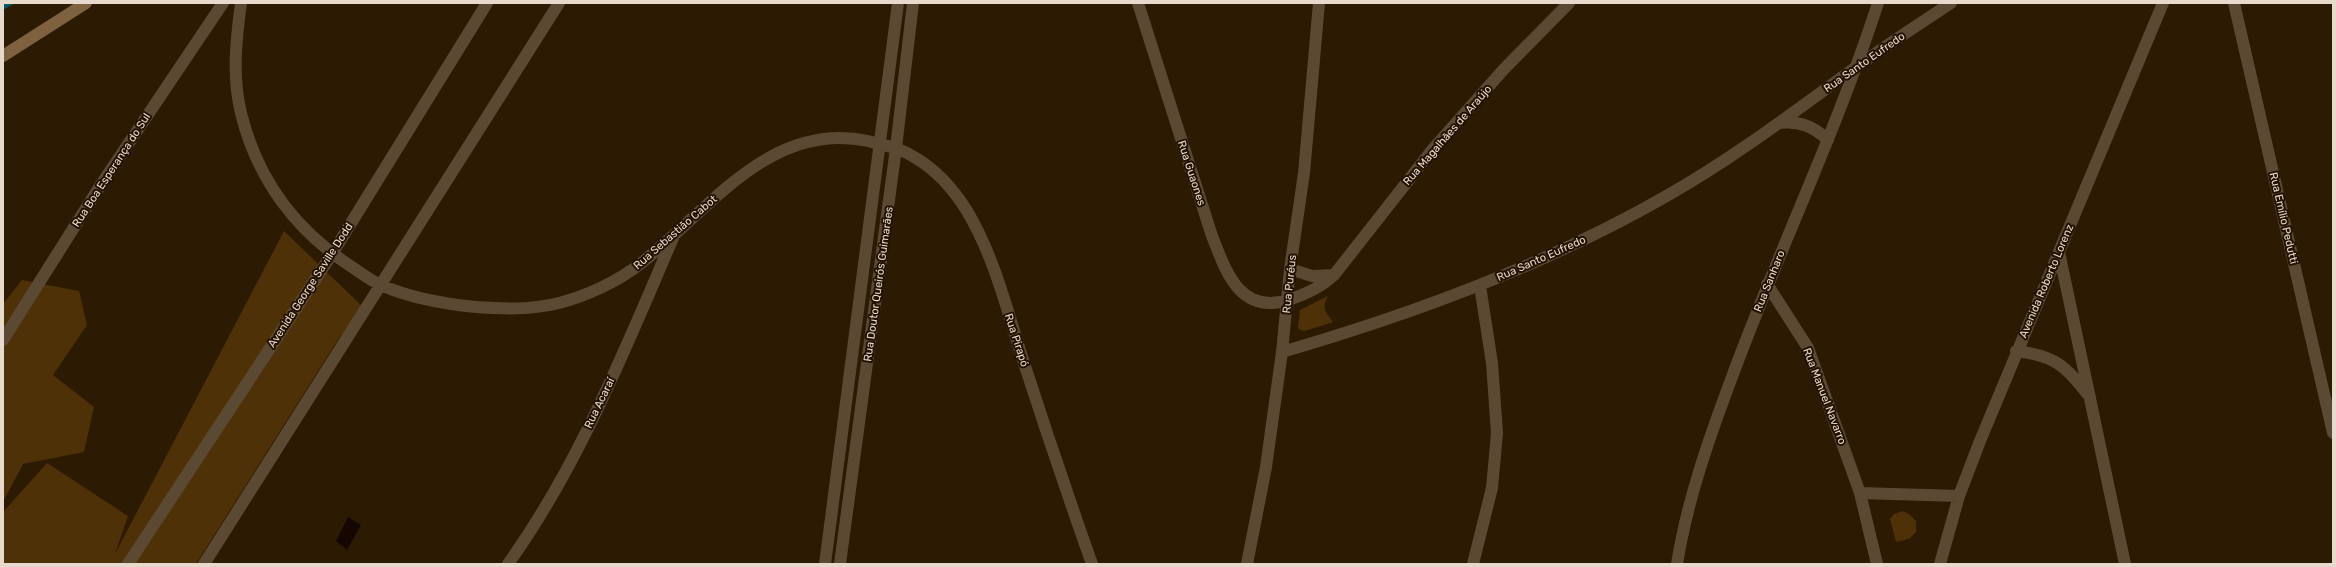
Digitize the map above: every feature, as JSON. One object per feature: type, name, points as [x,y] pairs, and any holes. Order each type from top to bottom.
[{"type":"main road","points":[[3,56],[86,3]]},
{"type":"street","name":"Rua Boa Esperança do Sul","points":[[3,340],[102,183],[223,3]]},
{"type":"street","name":"Rua Sebastião Cabot","points":[[241,3],[235,77],[241,114],[259,164],[285,209],[299,225],[332,254],[380,285],[452,305],[507,310],[538,307],[578,297],[619,278],[640,264],[742,174],[786,149],[839,137],[896,148]]},
{"type":"street","name":"Avenida George Saville Dodd","points":[[128,564],[332,254],[488,3]]},
{"type":"street","points":[[204,564],[559,3]]},
{"type":"street","name":"Rua Doutor Queirós Guimarães","points":[[825,564],[881,144],[898,3]]},
{"type":"street","name":"Rua Doutor Queirós Guimarães","points":[[840,564],[896,148],[913,3]]},
{"type":"street","name":"Rua Guaones","points":[[1138,3],[1223,264],[1235,285],[1252,300],[1275,303],[1287,301]]},
{"type":"street","name":"Rua Puréus","points":[[1248,564],[1266,467],[1282,352],[1290,269],[1304,173],[1319,3]]},
{"type":"street","name":"Rua Magalhães de Araújo","points":[[1287,301],[1318,288],[1334,275],[1433,149],[1504,69],[1569,3]]},
{"type":"street","name":"Rua Sanharo","points":[[1677,564],[1682,528],[1696,476],[1767,284],[1858,65],[1878,3]]},
{"type":"street","name":"Rua Santo Eufredo","points":[[1282,352],[1368,327],[1480,286],[1579,242],[1670,195],[1726,160],[1858,65],[1951,3]]},
{"type":"street","name":"Avenida Roberto Lorenz","points":[[1940,564],[1959,496],[2016,351],[2163,3]]},
{"type":"street","name":"Rua Emílio Pedutti","points":[[2234,3],[2333,433]]},
{"type":"street","points":[[1779,123],[1793,121],[1806,124],[1818,131],[1828,140]]},
{"type":"street","name":"Rua Pirapó","points":[[896,148],[913,156],[934,171],[967,210],[978,233],[997,278],[1059,471],[1092,564]]},
{"type":"street","name":"Rua Acaraí","points":[[508,564],[523,543],[560,481],[599,404],[674,235]]},
{"type":"street","points":[[2059,252],[2126,564]]},
{"type":"street","points":[[1290,269],[1312,276],[1334,275]]},
{"type":"street","name":"Rua Manuel Navarro","points":[[1767,284],[1808,348],[1860,493]]},
{"type":"street","points":[[1473,564],[1492,488],[1496,433],[1492,363],[1480,286]]},
{"type":"street","points":[[2016,351],[2038,354],[2052,358],[2065,368],[2091,398]]},
{"type":"street","points":[[1877,564],[1860,493],[1959,496]]},
{"type":"shaded area","points":[[284,231],[365,309],[339,338],[196,564],[3,564],[3,512],[47,463],[128,516],[115,554]]},
{"type":"shaded area","points":[[22,280],[79,291],[87,325],[53,375],[94,407],[84,452],[23,464],[3,502],[3,304]]},
{"type":"shaded area","points":[[1328,296],[1325,304],[1325,310],[1333,322],[1305,331],[1300,330],[1298,327],[1300,310]]},
{"type":"shaded area","points":[[1903,511],[1909,514],[1916,521],[1916,532],[1909,539],[1896,542],[1890,519],[1894,514]]},
{"type":"shaded area","points":[[348,517],[361,525],[347,550],[336,541]]},
{"type":"building","points":[[3,3],[15,3],[3,10]]}]
